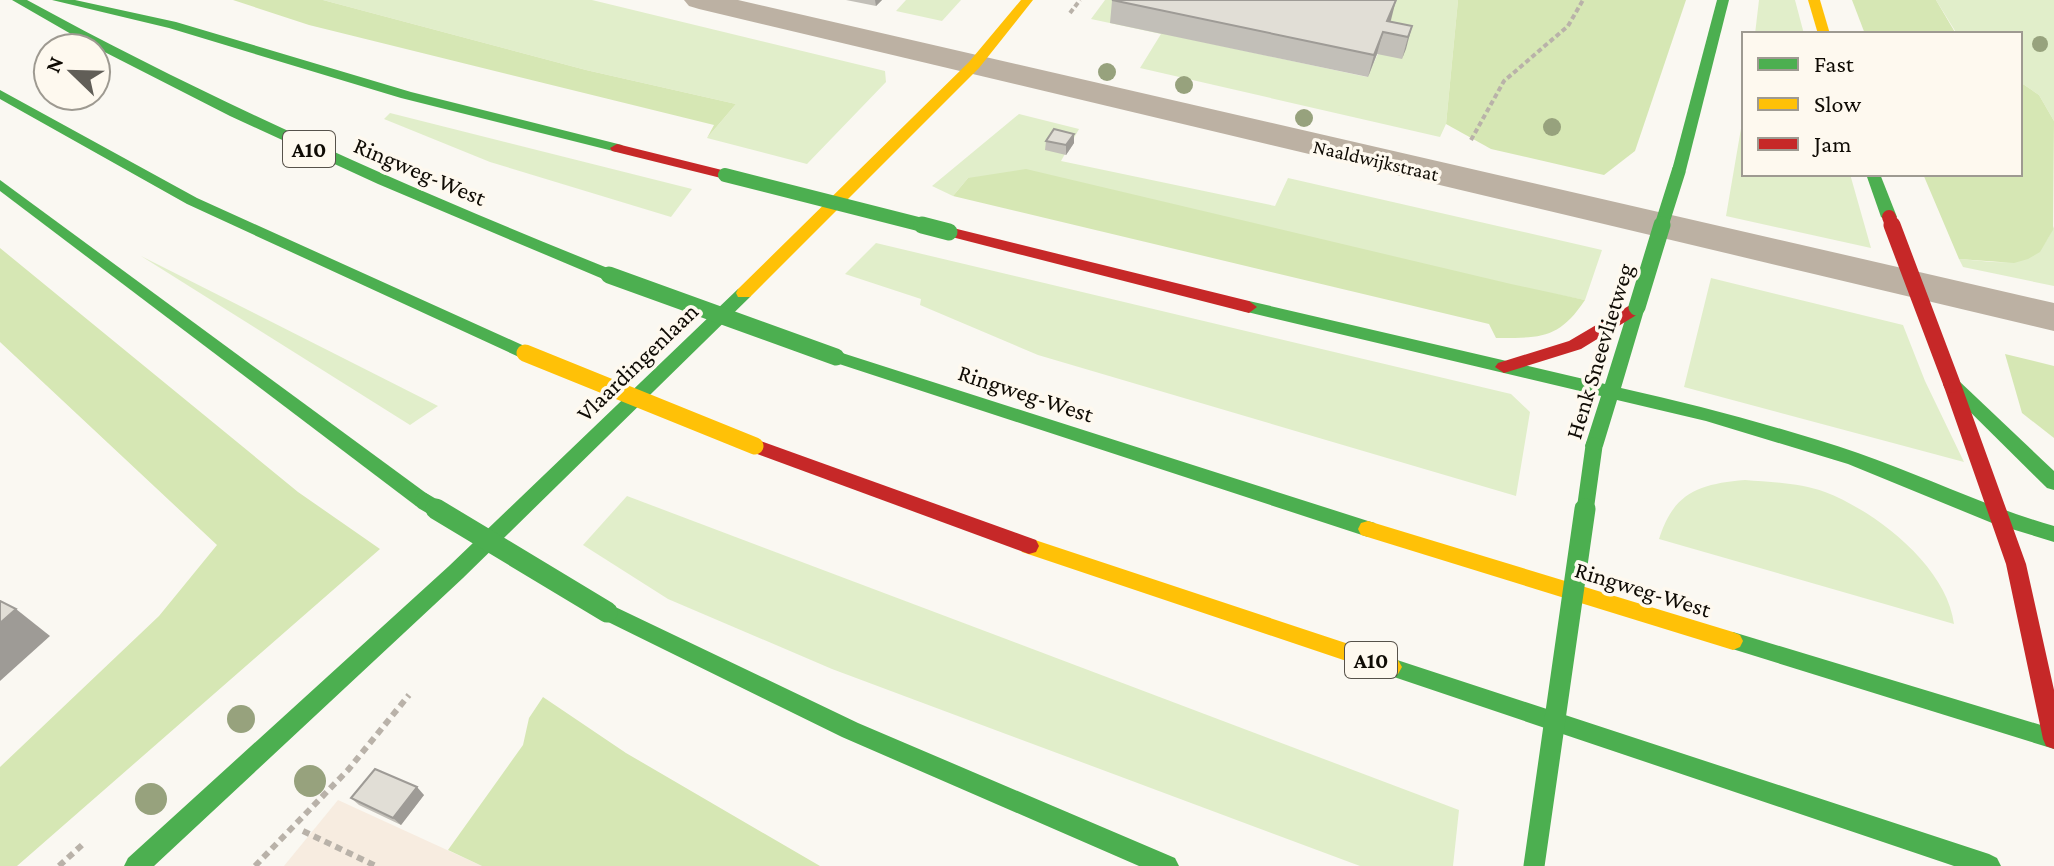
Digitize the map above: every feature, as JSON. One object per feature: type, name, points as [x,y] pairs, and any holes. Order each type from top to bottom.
[{"type":"main road","name":"Ringweg-West","points":[[18,0],[189,94],[401,191],[609,275],[836,357],[1430,549],[2054,739]]},
{"type":"main road","points":[[58,0],[172,25],[406,95],[949,232],[1706,414],[1854,459],[1999,518],[2054,534]]},
{"type":"main road","name":"Vlaardingenlaan","points":[[136,866],[270,748],[472,557],[974,65],[1027,0]]},
{"type":"main road","name":"Henk Sneevlietweg","points":[[1534,866],[1594,446],[1608,391],[1679,170],[1713,49],[1723,0]]},
{"type":"main road","points":[[1814,0],[1823,32]]},
{"type":"main road","name":"A10","points":[[0,94],[116,160],[308,258],[525,353],[755,446],[1026,545],[1989,866]]},
{"type":"main road","points":[[1874,176],[2016,564],[2054,739]]},
{"type":"main road","points":[[0,184],[384,472],[437,509],[607,612],[850,730],[1167,866]]},
{"type":"main road","points":[[1502,367],[1575,345],[1637,307]]},
{"type":"main road","points":[[1952,384],[2054,483]]},
{"type":"main road","name":"Vlaardingenlaan","points":[[202,831],[270,748]]},
{"type":"street","name":"Naaldwijkstraat","points":[[699,0],[2054,317]]},
{"type":"path","points":[[1465,151],[1504,81],[1568,26],[1583,0]]},
{"type":"path","points":[[303,831],[376,866]]},
{"type":"shaded area","points":[[338,800],[482,866],[284,866]]},
{"type":"green space","points":[[233,0],[323,0],[586,70],[736,104],[707,138],[714,125],[309,25]]},
{"type":"green space","points":[[323,0],[592,0],[885,71],[886,82],[807,164],[707,138],[736,104],[586,70]]},
{"type":"green space","points":[[906,0],[961,0],[942,21],[896,11]]},
{"type":"green space","points":[[1105,0],[1130,0],[1114,23],[1367,77],[1393,22],[1279,0],[1458,0],[1446,124],[1440,137],[1140,68],[1161,34],[1091,19]]},
{"type":"green space","points":[[1458,0],[1686,0],[1635,151],[1604,175],[1491,149],[1446,124]]},
{"type":"green space","points":[[1759,0],[1795,0],[1803,32],[1755,32]]},
{"type":"green space","points":[[1852,0],[1936,0],[1955,32],[1864,32]]},
{"type":"green space","points":[[1936,0],[2054,0],[2054,121],[2039,95],[2022,83],[2022,32],[1956,32]]},
{"type":"green space","points":[[2022,83],[2039,95],[2054,121],[2053,230],[2040,252],[2028,259],[2014,263],[1959,259],[1924,176],[2022,176]]},
{"type":"green space","points":[[390,113],[692,189],[671,217],[490,162],[384,119]]},
{"type":"green space","points":[[1019,114],[1079,129],[1061,161],[1275,206],[1288,178],[1602,250],[1585,300],[968,178],[953,196],[932,186]]},
{"type":"green space","points":[[1742,123],[1742,176],[1851,176],[1871,248],[1726,216]]},
{"type":"green space","points":[[1026,169],[1585,300],[1576,313],[1548,334],[1496,338],[1489,324],[953,196],[968,178]]},
{"type":"green space","points":[[2054,226],[2054,286],[1963,267],[1959,259],[2003,262],[2027,258],[2046,241]]},
{"type":"green space","points":[[876,243],[1511,394],[1530,412],[1516,496],[1038,355],[920,305],[921,299],[845,274]]},
{"type":"green space","points":[[0,248],[298,492],[380,549],[17,866],[0,866],[0,767],[159,616],[217,545],[0,342]]},
{"type":"green space","points":[[141,256],[438,406],[410,425]]},
{"type":"green space","points":[[1711,278],[1903,325],[1925,381],[1964,462],[1684,387]]},
{"type":"green space","points":[[2005,354],[2054,366],[2054,438],[2022,413]]},
{"type":"green space","points":[[1745,480],[1815,489],[1866,513],[1924,562],[1949,603],[1954,624],[1659,539],[1672,511],[1690,493],[1714,484]]},
{"type":"green space","points":[[627,496],[1459,810],[1453,866],[1360,866],[832,669],[668,599],[583,545]]},
{"type":"green space","points":[[543,697],[626,753],[820,866],[482,866],[448,850],[523,745],[529,718]]},
{"type":"building","points":[[1112,0],[1396,0],[1387,21],[1412,26],[1408,37],[1383,32],[1374,55]]},
{"type":"building","points":[[1054,129],[1074,134],[1066,145],[1046,141]]},
{"type":"building","points":[[0,601],[16,609],[0,623]]},
{"type":"building","points":[[375,769],[417,787],[393,818],[351,798]]},
{"type":"traffic: fast","points":[[18,0],[235,113],[458,213],[609,275]]},
{"type":"traffic: fast","points":[[58,0],[172,25],[406,95],[617,148]]},
{"type":"traffic: fast","points":[[1679,170],[1723,0]]},
{"type":"traffic: fast","points":[[0,94],[192,201],[525,353]]},
{"type":"traffic: fast","points":[[1637,307],[1679,170]]},
{"type":"traffic: fast","points":[[725,175],[949,232]]},
{"type":"traffic: fast","points":[[1874,176],[1889,217]]},
{"type":"traffic: fast","points":[[0,184],[423,501]]},
{"type":"traffic: fast","points":[[609,275],[836,357]]},
{"type":"traffic: fast","points":[[136,866],[456,572],[744,293]]},
{"type":"traffic: fast","points":[[1249,307],[1706,414],[1854,459],[1999,518],[2054,534]]},
{"type":"traffic: fast","points":[[1594,446],[1637,307]]},
{"type":"traffic: fast","points":[[836,357],[1368,529]]},
{"type":"traffic: fast","points":[[1952,384],[2054,483]]},
{"type":"traffic: fast","points":[[1534,866],[1594,446]]},
{"type":"traffic: fast","points":[[423,501],[607,612]]},
{"type":"traffic: fast","points":[[607,612],[850,730],[1167,866]]},
{"type":"traffic: fast","points":[[1733,641],[2054,739]]},
{"type":"traffic: fast","points":[[1391,667],[1989,866]]},
{"type":"traffic: slow","points":[[744,293],[974,65],[1027,0]]},
{"type":"traffic: slow","points":[[1814,0],[1823,32]]},
{"type":"traffic: slow","points":[[525,353],[755,446]]},
{"type":"traffic: slow","points":[[1368,529],[1733,641]]},
{"type":"traffic: slow","points":[[1029,546],[1391,667]]},
{"type":"traffic: jam","points":[[617,148],[725,175]]},
{"type":"traffic: jam","points":[[1889,217],[1952,384]]},
{"type":"traffic: jam","points":[[949,232],[1249,307]]},
{"type":"traffic: jam","points":[[1504,367],[1575,345],[1637,307]]},
{"type":"traffic: jam","points":[[1952,384],[2016,564],[2054,739]]},
{"type":"traffic: jam","points":[[755,446],[1029,546]]}]
